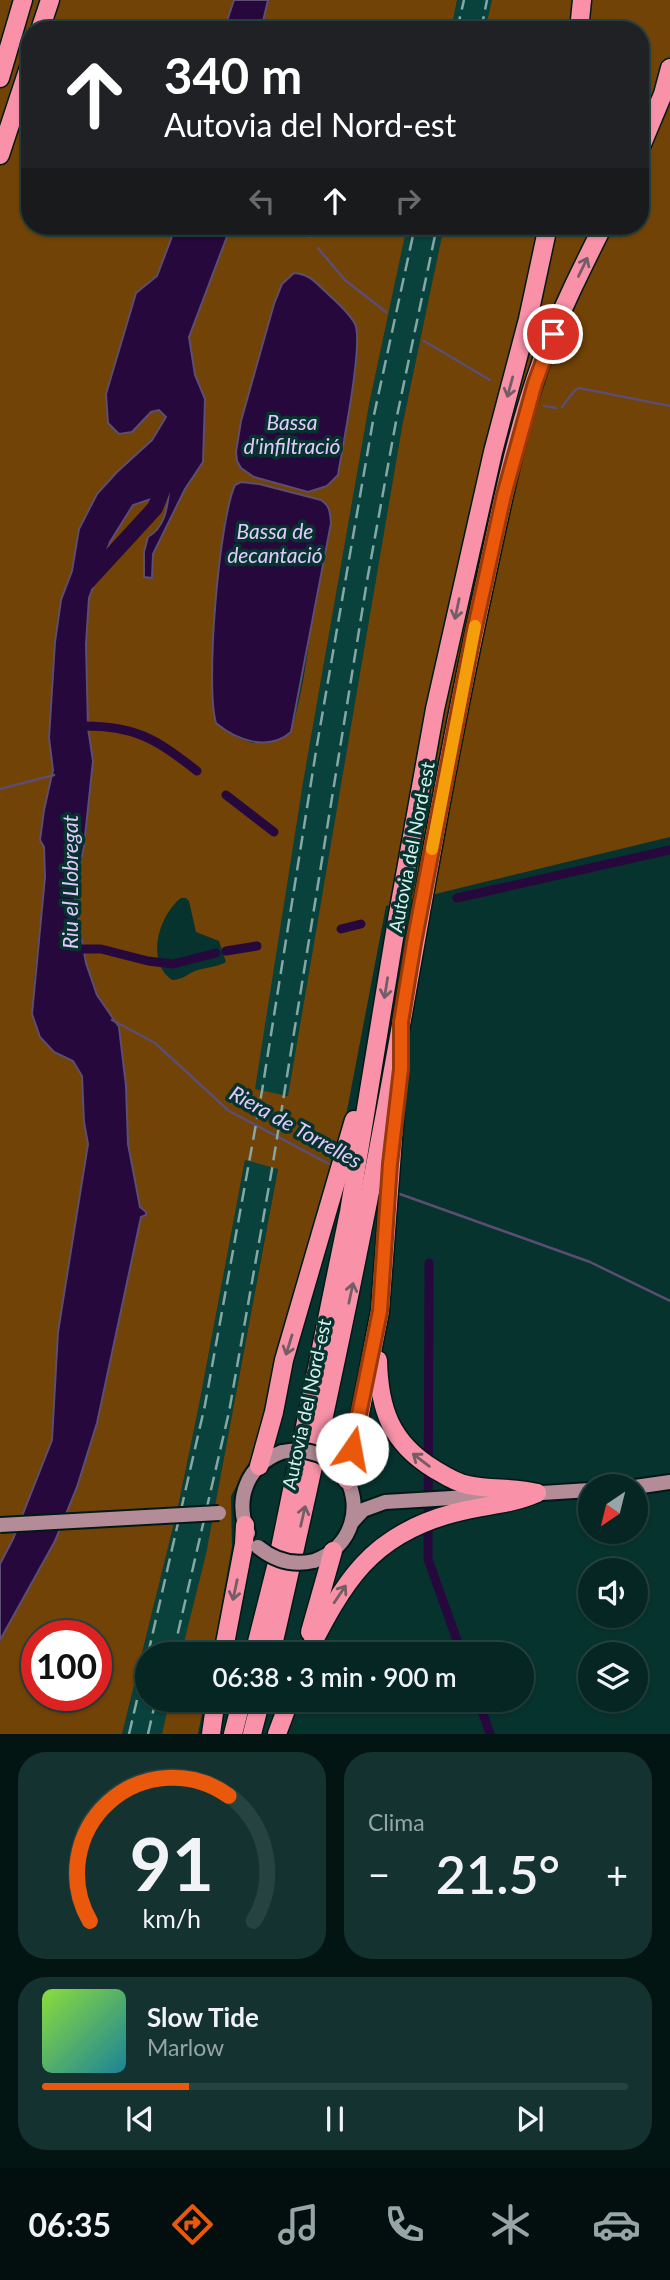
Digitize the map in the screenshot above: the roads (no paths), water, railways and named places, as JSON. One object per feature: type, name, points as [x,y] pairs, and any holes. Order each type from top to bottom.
[{"type":"highway","points":[[0,78],[23,0]]},
{"type":"highway","points":[[43,21],[50,0]]},
{"type":"highway","points":[[580,21],[582,0]]},
{"type":"highway","points":[[649,127],[670,68]]},
{"type":"highway","points":[[0,155],[21,91]]},
{"type":"highway","name":"Autovia del Nord-est","points":[[274,1642],[325,1421],[370,1200],[362,1089],[371,1074],[435,709],[493,452],[528,319],[546,235]]},
{"type":"highway","name":"Autovia del Nord-est","points":[[257,1642],[277,1563],[344,1189],[368,1155],[401,1022],[473,636],[504,495],[542,359],[599,235]]},
{"type":"highway","points":[[368,1155],[387,1207],[380,1311],[379,1385],[384,1410],[396,1435],[423,1462],[464,1485],[518,1488],[537,1493]]},
{"type":"highway","points":[[259,1466],[274,1412],[284,1360],[344,1189]]},
{"type":"highway","points":[[349,1484],[380,1311]]},
{"type":"highway","points":[[312,1642],[331,1606],[349,1580],[392,1539],[452,1506],[520,1501],[537,1493]]},
{"type":"highway","points":[[225,1642],[244,1545],[245,1525]]},
{"type":"highway","points":[[309,1642],[333,1551]]},
{"type":"highway","points":[[211,1734],[214,1712]]},
{"type":"highway","points":[[233,1734],[239,1712]]},
{"type":"highway","points":[[252,1734],[258,1712]]},
{"type":"highway","points":[[277,1734],[285,1712]]},
{"type":"main road","points":[[349,1484],[355,1505],[348,1534],[333,1551],[314,1561],[285,1562],[271,1556],[258,1548],[245,1525],[242,1496],[248,1480],[259,1466],[282,1452],[301,1450],[313,1452],[335,1465],[349,1484],[366,1497],[385,1502],[412,1501],[452,1506]]},
{"type":"main road","points":[[648,1485],[670,1482]]},
{"type":"main road","points":[[537,1493],[578,1491]]},
{"type":"main road","points":[[219,1513],[242,1496]]},
{"type":"main road","points":[[353,1521],[363,1510],[385,1502]]},
{"type":"main road","points":[[0,1525],[219,1513],[245,1525]]},
{"type":"water","points":[[234,0],[268,0],[263,21],[227,21]]},
{"type":"water","points":[[173,235],[228,235],[189,337],[195,375],[205,399],[203,462],[185,489],[153,554],[152,578],[144,577],[144,552],[148,537],[158,529],[164,518],[169,493],[133,505],[110,542],[89,598],[86,644],[88,728],[93,761],[84,846],[74,895],[86,963],[97,995],[119,1027],[126,1086],[128,1144],[140,1207],[146,1215],[141,1217],[97,1423],[77,1487],[55,1541],[0,1640],[0,1564],[13,1539],[52,1440],[58,1332],[88,1144],[82,1076],[73,1061],[54,1052],[40,1037],[32,1014],[45,877],[44,847],[40,840],[53,770],[49,738],[55,642],[61,600],[72,571],[79,529],[97,494],[152,440],[166,417],[159,410],[151,412],[132,432],[119,434],[108,423],[106,394],[136,293],[157,276]]},
{"type":"water","name":"Bassa d'infiltració","points":[[294,273],[312,279],[342,307],[355,324],[357,335],[355,373],[338,475],[327,486],[308,492],[254,477],[241,468],[236,452],[241,421],[274,304],[282,284]]},
{"type":"water","name":"Bassa de decantació","points":[[241,482],[321,500],[328,507],[331,523],[291,732],[272,741],[242,739],[224,729],[216,723],[213,704],[213,641],[219,566],[229,504],[235,485]]},
{"type":"waterway","points":[[318,248],[345,280],[386,312]]},
{"type":"waterway","points":[[424,341],[490,380]]},
{"type":"waterway","points":[[562,407],[579,388],[670,406]]},
{"type":"waterway","points":[[544,406],[556,408]]},
{"type":"waterway","name":"Riu el Llobregat","points":[[87,582],[155,508],[168,476]]},
{"type":"waterway","points":[[79,726],[115,728],[143,736],[169,750],[197,771]]},
{"type":"waterway","points":[[0,789],[54,775]]},
{"type":"waterway","points":[[226,795],[274,832]]},
{"type":"waterway","points":[[457,898],[670,850]]},
{"type":"waterway","points":[[341,929],[361,924]]},
{"type":"waterway","points":[[226,951],[257,946]]},
{"type":"waterway","points":[[71,949],[101,949],[148,961],[173,964],[216,953]]},
{"type":"waterway","name":"Riera de Torrelles","points":[[112,1020],[155,1043],[229,1111],[333,1166]]},
{"type":"waterway","name":"Riera de Torrelles","points":[[397,1193],[590,1262],[670,1301]]},
{"type":"waterway","points":[[429,1263],[428,1559],[458,1642]]},
{"type":"waterway","points":[[482,1712],[490,1734]]},
{"type":"railway","points":[[459,21],[464,0]]},
{"type":"railway","points":[[483,21],[487,0]]},
{"type":"railway","points":[[151,1642],[205,1405],[262,1091],[317,745],[374,415],[413,235]]},
{"type":"railway","points":[[176,1642],[229,1412],[272,1169],[367,581],[397,416],[435,235]]},
{"type":"railway","points":[[129,1734],[135,1708]]},
{"type":"railway","points":[[148,1734],[153,1712]]}]
